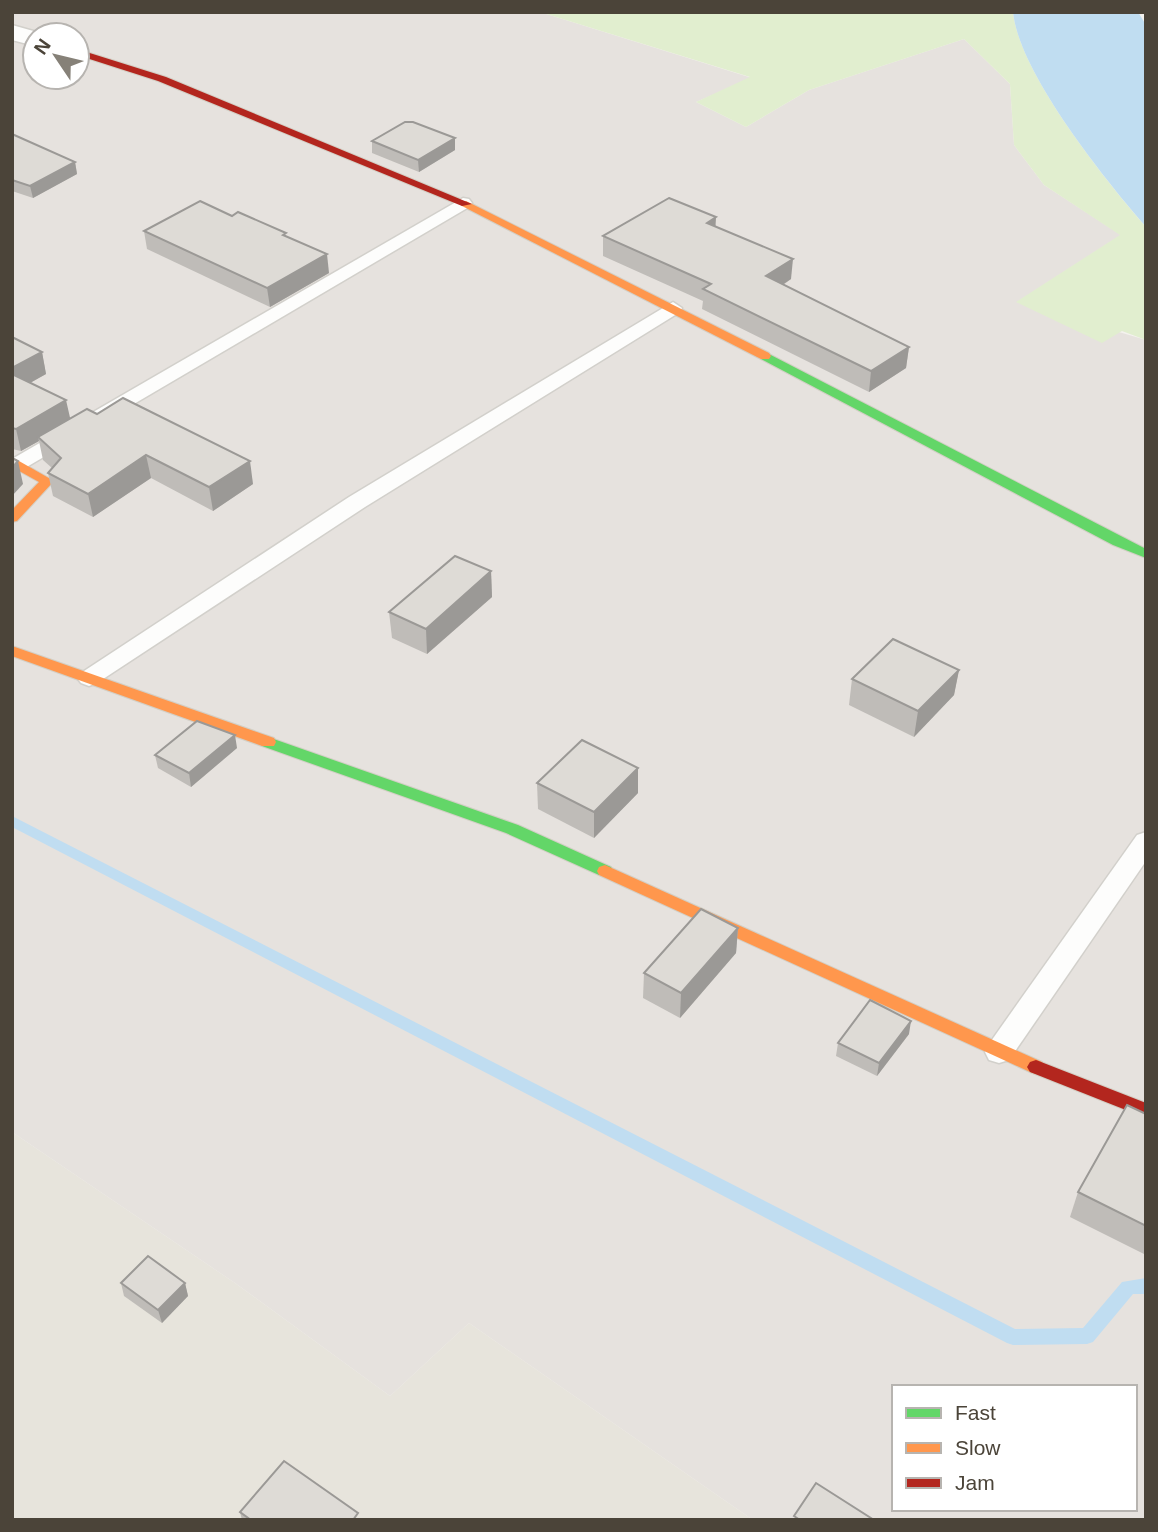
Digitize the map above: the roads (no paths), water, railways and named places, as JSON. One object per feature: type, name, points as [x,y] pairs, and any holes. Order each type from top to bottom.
[{"type":"street","points":[[91,56],[162,79],[463,203],[673,308],[1118,542],[1146,554]]},
{"type":"street","points":[[12,518],[47,481],[15,463]]},
{"type":"street","points":[[12,651],[512,829],[999,1052],[1146,1111]]},
{"type":"lane","points":[[15,463],[463,203]]},
{"type":"lane","points":[[89,678],[357,502],[673,308]]},
{"type":"lane","points":[[999,1052],[1146,841]]},
{"type":"water","points":[[1013,12],[1138,12],[1146,25],[1146,227],[1066,125],[1031,65],[1019,37]]},
{"type":"waterway","points":[[12,821],[1013,1337],[1087,1336],[1128,1287],[1146,1286]]}]
